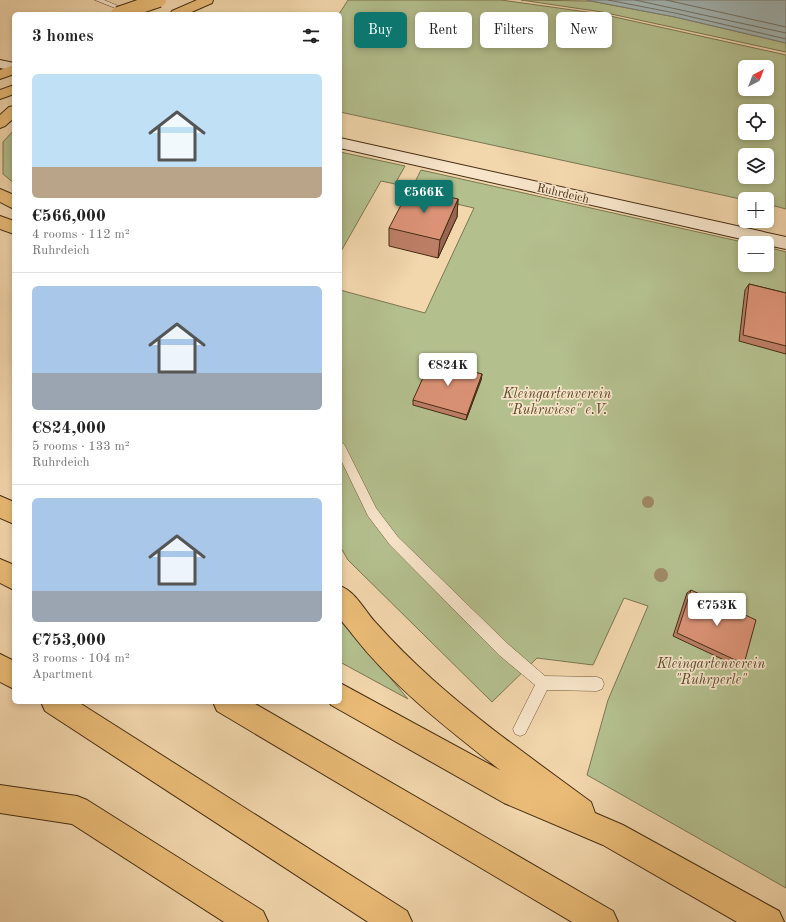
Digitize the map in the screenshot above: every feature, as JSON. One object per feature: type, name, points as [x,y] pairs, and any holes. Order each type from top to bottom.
[{"type":"highway","points":[[124,12],[159,0]]},
{"type":"highway","points":[[138,12],[162,0]]},
{"type":"highway","points":[[181,12],[207,0]]},
{"type":"highway","points":[[0,62],[12,56]]},
{"type":"highway","points":[[0,75],[12,69]]},
{"type":"highway","points":[[0,95],[12,90]]},
{"type":"highway","points":[[0,123],[12,112]]},
{"type":"highway","points":[[0,194],[12,202]]},
{"type":"highway","points":[[0,222],[12,227]]},
{"type":"highway","points":[[0,494],[12,499]]},
{"type":"highway","points":[[0,506],[12,513]]},
{"type":"highway","points":[[0,570],[12,577]]},
{"type":"highway","points":[[342,601],[358,623],[392,661],[432,698],[512,761],[613,835]]},
{"type":"highway","points":[[0,667],[12,675]]},
{"type":"highway","points":[[342,697],[514,793],[613,835],[768,922]]},
{"type":"highway","points":[[57,704],[396,922]]},
{"type":"highway","points":[[229,704],[602,922]]},
{"type":"highway","points":[[0,799],[77,810],[252,922]]},
{"type":"main road","points":[[0,62],[12,67]]},
{"type":"main road","name":"Ruhrdeich","points":[[342,143],[786,243]]},
{"type":"lane","points":[[98,0],[129,12]]},
{"type":"lane","points":[[342,451],[372,512],[394,541],[504,650],[543,683],[597,684]]},
{"type":"lane","points":[[520,729],[543,683]]},
{"type":"green space","points":[[348,0],[501,0],[587,12],[556,12],[556,48],[612,48],[612,16],[786,55],[786,209],[774,206],[774,192],[738,192],[738,198],[342,112],[342,12],[340,12]]},
{"type":"green space","points":[[521,0],[590,1],[675,17],[786,43],[786,52],[612,14],[612,12],[602,12]]},
{"type":"green space","points":[[12,132],[12,181],[3,174],[3,142]]},
{"type":"green space","points":[[342,152],[405,166],[395,184],[381,181],[342,249]]},
{"type":"green space","points":[[421,170],[738,241],[738,272],[774,272],[774,249],[786,252],[786,888],[587,775],[608,700],[648,606],[624,598],[593,665],[537,658],[492,702],[348,560],[342,550],[342,291],[425,313],[474,208],[413,194],[412,188]]},
{"type":"green space","points":[[342,620],[408,699],[342,663]]},
{"type":"water","points":[[586,0],[786,0],[786,43],[675,17]]},
{"type":"building","points":[[410,188],[458,199],[440,240],[389,228]]},
{"type":"building","points":[[749,284],[786,293],[786,346],[743,335]]},
{"type":"building","points":[[431,360],[482,374],[467,415],[413,400]]},
{"type":"building","points":[[691,590],[756,620],[744,664],[677,633]]},
{"type":"park label","name":"Kleingartenverein \"Ruhrwiese\" e.V.","points":[[557,402]]},
{"type":"park label","name":"Kleingartenverein \"Ruhrperle\"","points":[[711,672]]}]
